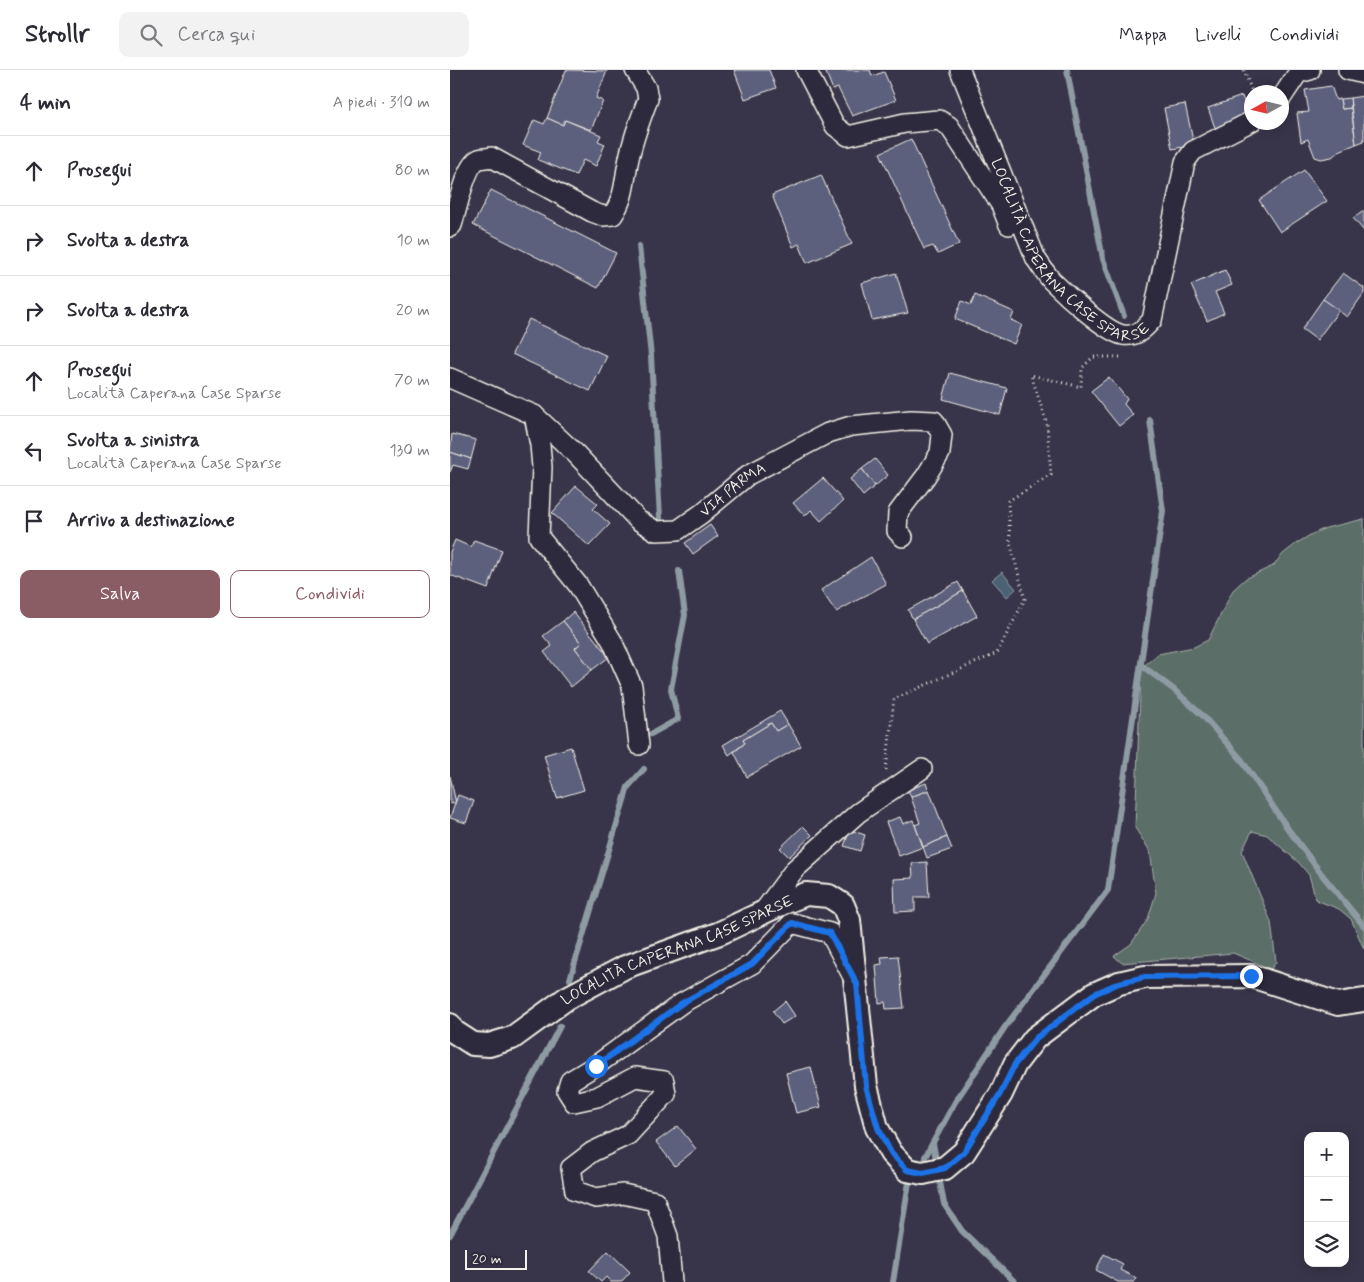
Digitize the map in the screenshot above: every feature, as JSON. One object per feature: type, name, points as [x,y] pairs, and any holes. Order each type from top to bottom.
[{"type":"street","points":[[450,227],[472,165],[480,159],[491,157],[592,212],[602,216],[613,215],[620,204],[628,163],[648,99],[646,88],[635,70]]},
{"type":"street","points":[[806,70],[835,126],[848,136],[905,123],[938,120],[949,126],[1001,205],[1012,234],[1018,240],[1029,243]]},
{"type":"street","name":"LOCALITÀ CAPERANA CASE SPARSE","points":[[960,70],[1036,259],[1051,280],[1097,320],[1122,335],[1142,331],[1152,320],[1185,162],[1194,151],[1244,125]]},
{"type":"street","points":[[1289,86],[1298,73],[1310,70]]},
{"type":"street","points":[[1348,70],[1364,74]]},
{"type":"street","name":"VIA PARMA","points":[[450,378],[534,415],[576,454],[638,520],[656,531],[678,530],[702,514],[748,475],[828,433],[851,426],[911,420],[934,422],[942,435],[940,453],[898,513],[897,531],[903,537]]},
{"type":"street","points":[[534,415],[542,467],[539,537],[578,585],[612,641],[632,686],[639,745]]},
{"type":"street","points":[[763,912],[795,869],[858,813],[922,770]]},
{"type":"street","name":"LOCALITÀ CAPERANA CASE SPARSE","points":[[450,1025],[453,1031],[473,1044],[489,1045],[512,1038],[567,998],[625,967],[720,933],[806,894],[829,896],[843,905],[849,920],[866,1086],[878,1128],[891,1153],[907,1170],[923,1173],[945,1168],[964,1152],[1000,1094],[1015,1064],[1036,1038],[1094,994],[1119,983],[1145,977],[1251,976],[1338,1004],[1364,1000]]},
{"type":"street","points":[[672,1282],[668,1236],[655,1201],[623,1194],[596,1198],[575,1191],[571,1168],[592,1152],[628,1136],[666,1094],[664,1081],[635,1077],[597,1097],[574,1102],[567,1091],[570,1081],[596,1066],[682,1003],[752,964],[792,923],[830,933],[857,984]]},
{"type":"path","points":[[1244,70],[1249,85]]},
{"type":"path","points":[[893,789],[885,781],[894,699],[997,653],[1025,599],[1010,542],[1008,501],[1051,475],[1047,424],[1031,375],[1081,387],[1082,368],[1093,357],[1120,357],[1134,334]]},
{"type":"green space","points":[[1364,519],[1364,949],[1351,919],[1339,909],[1316,900],[1309,875],[1299,863],[1267,835],[1252,831],[1242,851],[1271,922],[1276,962],[1271,969],[1233,953],[1122,963],[1114,956],[1131,944],[1148,919],[1156,893],[1150,851],[1135,828],[1141,670],[1158,654],[1194,647],[1208,640],[1233,590],[1245,579],[1273,566],[1283,554],[1297,543],[1326,528]]},
{"type":"water","points":[[1002,572],[1016,589],[1007,597],[992,580]]},
{"type":"building","points":[[566,70],[607,71],[596,98],[603,101],[591,130],[565,120],[563,125],[547,118]]},
{"type":"building","points":[[734,70],[769,70],[776,88],[745,99]]},
{"type":"building","points":[[825,70],[870,70],[872,76],[884,72],[896,100],[852,116],[838,88],[833,90]]},
{"type":"building","points":[[1331,86],[1336,100],[1340,99],[1342,109],[1351,108],[1356,144],[1339,151],[1332,157],[1321,159],[1315,157],[1308,139],[1301,142],[1297,113],[1309,112],[1305,90]]},
{"type":"building","points":[[1242,96],[1244,118],[1215,128],[1208,108]]},
{"type":"building","points":[[1364,96],[1364,141],[1356,144],[1350,98]]},
{"type":"building","points":[[1350,98],[1351,108],[1342,109],[1340,99]]},
{"type":"building","points":[[1185,104],[1194,145],[1172,149],[1164,108]]},
{"type":"building","points":[[547,118],[563,125],[565,120],[601,135],[598,141],[605,144],[596,166],[583,160],[576,175],[538,160],[541,152],[523,145],[534,120],[544,124]]},
{"type":"building","points":[[911,139],[959,244],[938,254],[933,246],[924,249],[880,153]]},
{"type":"building","points":[[1304,170],[1327,201],[1280,232],[1259,200]]},
{"type":"building","points":[[821,175],[852,244],[807,263],[799,244],[793,247],[772,195]]},
{"type":"building","points":[[491,190],[616,253],[598,288],[473,225]]},
{"type":"building","points":[[1364,211],[1364,231],[1353,218]]},
{"type":"building","points":[[1225,270],[1232,285],[1215,292],[1224,313],[1207,321],[1191,285]]},
{"type":"building","points":[[896,273],[908,313],[872,320],[862,283]]},
{"type":"building","points":[[1343,273],[1364,288],[1364,293],[1347,317],[1323,299]]},
{"type":"building","points":[[975,295],[1014,312],[1011,320],[1022,325],[1014,344],[955,319],[962,301],[971,305]]},
{"type":"building","points":[[1323,299],[1339,310],[1317,340],[1302,329]]},
{"type":"building","points":[[529,319],[607,356],[590,391],[512,354]]},
{"type":"building","points":[[950,373],[1007,388],[1000,415],[943,399]]},
{"type":"building","points":[[1109,377],[1127,399],[1124,404],[1133,415],[1119,426],[1091,391]]},
{"type":"building","points":[[452,434],[476,440],[471,459],[450,452]]},
{"type":"building","points":[[450,452],[471,459],[468,469],[453,465],[450,472]]},
{"type":"building","points":[[875,459],[888,475],[875,486],[862,469]]},
{"type":"building","points":[[862,469],[875,486],[863,496],[850,479]]},
{"type":"building","points":[[823,478],[843,501],[821,521],[811,510],[805,516],[793,503]]},
{"type":"building","points":[[576,486],[598,504],[593,509],[610,524],[589,546],[552,513]]},
{"type":"building","points":[[710,525],[718,536],[693,554],[685,543]]},
{"type":"building","points":[[455,540],[471,547],[474,540],[502,550],[488,589],[450,575],[450,552]]},
{"type":"building","points":[[871,557],[886,584],[836,612],[821,590]]},
{"type":"building","points":[[958,582],[963,591],[913,619],[908,610]]},
{"type":"building","points":[[963,591],[977,616],[927,644],[913,619]]},
{"type":"building","points":[[573,612],[609,657],[592,670],[575,648],[581,643],[563,621]]},
{"type":"building","points":[[563,621],[581,643],[575,648],[592,670],[571,687],[544,652],[552,646],[543,636]]},
{"type":"building","points":[[780,711],[788,724],[776,731],[771,723],[743,740],[745,743],[729,755],[723,745]]},
{"type":"building","points":[[771,723],[776,731],[788,724],[801,746],[747,777],[734,752],[745,743],[743,740]]},
{"type":"building","points":[[571,747],[584,790],[557,798],[544,755]]},
{"type":"building","points":[[450,776],[456,803],[450,804]]},
{"type":"building","points":[[926,783],[929,790],[911,797],[908,790]]},
{"type":"building","points":[[929,790],[947,837],[923,847],[915,825],[920,823],[911,797]]},
{"type":"building","points":[[458,795],[474,801],[466,823],[450,818]]},
{"type":"building","points":[[900,817],[903,824],[913,820],[923,847],[899,856],[886,822]]},
{"type":"building","points":[[803,826],[812,835],[789,857],[780,848]]},
{"type":"building","points":[[850,830],[865,835],[860,851],[844,846]]},
{"type":"building","points":[[947,837],[952,849],[927,858],[923,847]]},
{"type":"building","points":[[927,862],[929,897],[915,897],[915,911],[895,912],[894,879],[913,878],[912,863]]},
{"type":"building","points":[[898,956],[904,1008],[886,1009],[885,1002],[879,1003],[876,965],[882,964],[881,957]]},
{"type":"building","points":[[785,1001],[795,1016],[782,1024],[773,1011]]},
{"type":"building","points":[[811,1067],[821,1107],[796,1113],[786,1073]]},
{"type":"building","points":[[678,1126],[696,1149],[675,1166],[656,1142]]},
{"type":"building","points":[[608,1251],[630,1272],[621,1282],[611,1282],[606,1277],[601,1282],[589,1271]]},
{"type":"building","points":[[1104,1254],[1123,1264],[1120,1270],[1136,1278],[1134,1282],[1118,1282],[1096,1270]]},
{"type":"waterway","points":[[1067,70],[1103,259],[1124,316]]},
{"type":"waterway","points":[[639,246],[651,356],[660,518]]},
{"type":"waterway","points":[[925,1157],[955,1102],[1005,1027],[1108,890],[1163,511],[1150,420]]},
{"type":"waterway","points":[[651,734],[678,719],[671,689],[685,615],[679,571]]},
{"type":"waterway","points":[[1141,665],[1173,689],[1203,716],[1241,759],[1288,829],[1364,926]]},
{"type":"waterway","points":[[570,979],[628,787],[644,769]]},
{"type":"waterway","points":[[450,1235],[560,1026]]},
{"type":"waterway","points":[[933,1143],[944,1204],[962,1231],[1015,1282]]},
{"type":"waterway","points":[[893,1282],[909,1182]]},
{"type":"route","points":[[596,1066],[682,1003],[752,964],[792,923],[830,933],[857,984],[866,1086],[878,1128],[891,1153],[907,1170],[923,1173],[945,1168],[964,1152],[1000,1094],[1015,1064],[1036,1038],[1094,994],[1119,983],[1145,977],[1251,976]]}]
